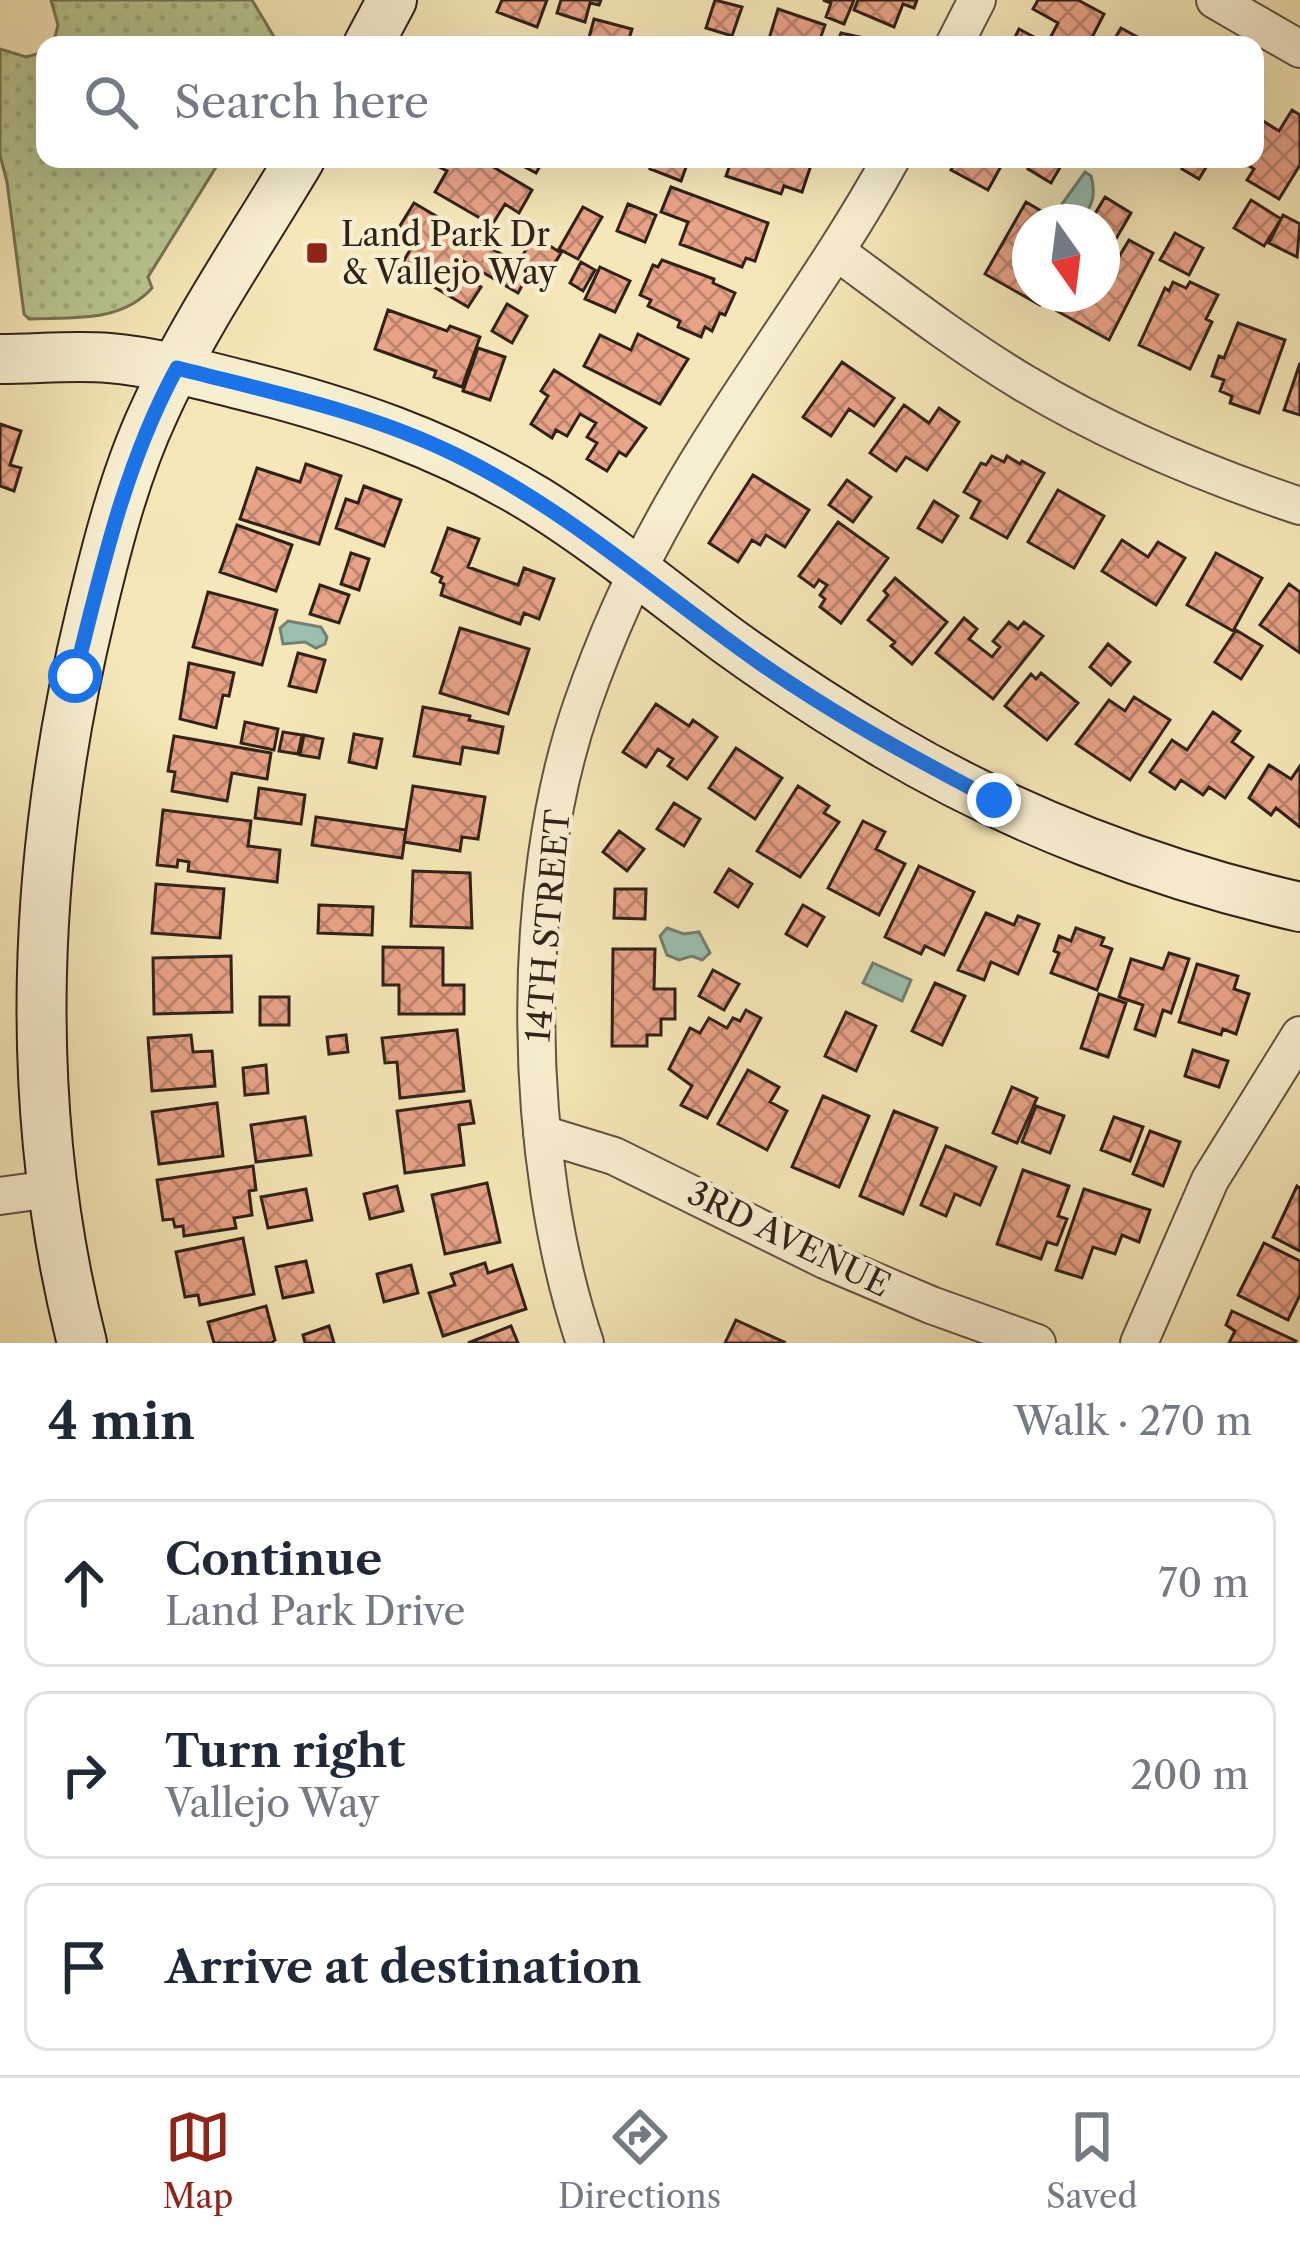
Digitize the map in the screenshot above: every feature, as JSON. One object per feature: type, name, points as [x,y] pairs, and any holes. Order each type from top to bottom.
[{"type":"street","points":[[373,36],[392,0]]},
{"type":"street","points":[[958,36],[976,0]]},
{"type":"street","points":[[1215,0],[1300,49]]},
{"type":"street","points":[[82,1343],[51,1189],[41,965],[46,865],[75,676],[103,560],[153,412],[295,168]]},
{"type":"street","name":"14TH STREET","points":[[585,1343],[556,1233],[542,1134],[537,1039],[546,866],[580,708],[638,569],[674,501],[886,168]]},
{"type":"street","points":[[836,252],[1026,384],[1124,437],[1226,481],[1300,506]]},
{"type":"street","points":[[0,359],[106,358],[177,368],[346,412],[456,455],[537,501],[638,569],[729,641],[888,746],[994,800],[1104,846],[1187,876],[1300,907]]},
{"type":"street","points":[[1139,1343],[1210,1180],[1300,1035]]},
{"type":"street","name":"3RD AVENUE","points":[[542,1134],[614,1156],[824,1260],[1037,1343]]},
{"type":"street","points":[[0,1196],[51,1189]]},
{"type":"green space","points":[[51,0],[252,0],[274,36],[55,36],[58,25]]},
{"type":"green space","points":[[0,49],[26,57],[36,54],[36,168],[215,168],[148,277],[152,288],[140,299],[111,313],[29,319],[24,314],[0,155]]},
{"type":"shaded area","points":[[1085,172],[1091,176],[1091,204],[1062,204]]},
{"type":"shaded area","points":[[288,621],[321,627],[325,644],[316,648],[305,642],[283,644],[280,628]]},
{"type":"shaded area","points":[[667,928],[684,934],[699,932],[710,953],[702,960],[667,955],[660,936]]},
{"type":"shaded area","points":[[873,963],[911,980],[902,1001],[863,983]]},
{"type":"building","points":[[502,0],[547,0],[537,27],[497,12]]},
{"type":"building","points":[[561,0],[601,0],[599,5],[590,3],[585,22],[557,13]]},
{"type":"building","points":[[715,0],[742,7],[732,36],[706,28]]},
{"type":"building","points":[[823,0],[854,0],[844,24],[826,17],[831,3]]},
{"type":"building","points":[[858,0],[917,0],[914,8],[903,4],[894,27],[854,10]]},
{"type":"building","points":[[1038,0],[1078,0],[1104,14],[1093,36],[1051,36],[1058,23],[1033,9]]},
{"type":"building","points":[[778,9],[825,25],[821,36],[770,36]]},
{"type":"building","points":[[594,19],[632,29],[630,36],[589,36]]},
{"type":"building","points":[[1292,110],[1300,115],[1300,165],[1279,199],[1247,180],[1252,168],[1264,168],[1264,122],[1279,131]]},
{"type":"building","points":[[441,168],[495,168],[532,190],[519,213],[505,204],[492,225],[435,192],[447,171]]},
{"type":"building","points":[[650,168],[686,168],[681,181]]},
{"type":"building","points":[[729,168],[810,168],[802,192],[784,186],[781,194],[726,176]]},
{"type":"building","points":[[952,168],[1000,168],[988,190]]},
{"type":"building","points":[[1029,168],[1060,168],[1051,183]]},
{"type":"building","points":[[1183,168],[1206,168],[1199,179]]},
{"type":"building","points":[[671,187],[768,223],[755,261],[746,258],[742,267],[680,244],[688,222],[661,212]]},
{"type":"building","points":[[1251,200],[1281,219],[1264,246],[1234,228]]},
{"type":"building","points":[[414,203],[530,271],[518,293],[460,259],[453,271],[481,287],[468,307],[400,267],[416,240],[398,229]]},
{"type":"building","points":[[628,204],[656,215],[645,242],[617,231]]},
{"type":"building","points":[[1120,206],[1131,213],[1120,232]]},
{"type":"building","points":[[583,207],[602,217],[578,259],[559,249]]},
{"type":"building","points":[[1283,215],[1300,224],[1297,257],[1269,243]]},
{"type":"building","points":[[1012,227],[1012,289],[985,274]]},
{"type":"building","points":[[1175,233],[1203,248],[1189,275],[1160,260]]},
{"type":"building","points":[[534,236],[561,253],[547,276],[520,260]]},
{"type":"building","points":[[1129,240],[1153,253],[1109,340],[1059,312],[1120,312],[1120,255]]},
{"type":"building","points":[[662,260],[714,279],[713,283],[735,293],[712,331],[705,327],[701,337],[678,327],[680,321],[648,306],[651,300],[640,295],[653,265],[658,267]]},
{"type":"building","points":[[581,262],[595,270],[583,291],[570,283]]},
{"type":"building","points":[[600,267],[630,281],[615,312],[585,299]]},
{"type":"building","points":[[1173,282],[1186,288],[1190,282],[1218,295],[1206,319],[1212,322],[1190,369],[1139,345],[1165,288],[1169,291]]},
{"type":"building","points":[[507,304],[527,316],[512,343],[492,331]]},
{"type":"building","points":[[388,310],[480,337],[462,387],[434,377],[436,371],[375,349]]},
{"type":"building","points":[[1238,323],[1285,340],[1259,413],[1230,403],[1232,396],[1220,391],[1224,380],[1212,376]]},
{"type":"building","points":[[638,334],[688,359],[660,404],[584,366],[600,335],[631,350]]},
{"type":"building","points":[[478,348],[505,357],[490,400],[463,391]]},
{"type":"building","points":[[842,362],[894,398],[874,426],[849,409],[831,436],[803,417]]},
{"type":"building","points":[[1300,363],[1300,415],[1284,410]]},
{"type":"building","points":[[554,370],[646,428],[626,456],[619,452],[607,471],[587,459],[597,443],[587,437],[596,423],[580,414],[567,436],[556,430],[552,438],[531,424],[548,396],[541,391]]},
{"type":"building","points":[[904,405],[929,423],[939,408],[959,422],[927,470],[906,457],[896,471],[870,453]]},
{"type":"building","points":[[0,424],[21,431],[10,465],[21,468],[14,491],[0,486]]},
{"type":"building","points":[[992,456],[1004,462],[1007,456],[1044,473],[1007,538],[971,518],[980,501],[964,492],[981,463],[986,465]]},
{"type":"building","points":[[306,464],[341,476],[319,544],[240,519],[257,468],[300,482]]},
{"type":"building","points":[[753,475],[809,510],[785,547],[766,535],[760,545],[752,540],[738,562],[709,543]]},
{"type":"building","points":[[847,480],[871,497],[853,522],[829,505]]},
{"type":"building","points":[[364,486],[401,500],[384,546],[336,528],[346,499],[358,503]]},
{"type":"building","points":[[1058,490],[1104,516],[1074,568],[1028,542]]},
{"type":"building","points":[[934,501],[958,516],[942,542],[918,528]]},
{"type":"building","points":[[838,522],[888,558],[841,623],[820,607],[825,599],[820,595],[827,585],[819,580],[814,587],[799,576]]},
{"type":"building","points":[[237,525],[292,545],[276,591],[220,572]]},
{"type":"building","points":[[448,528],[479,539],[468,567],[518,585],[524,568],[554,579],[539,619],[524,613],[520,624],[441,595],[442,577],[432,572]]},
{"type":"building","points":[[1122,540],[1148,557],[1158,542],[1185,558],[1156,605],[1102,571]]},
{"type":"building","points":[[351,553],[369,559],[359,590],[341,584]]},
{"type":"building","points":[[1216,553],[1262,578],[1233,631],[1187,605]]},
{"type":"building","points":[[895,578],[947,622],[912,664],[868,620]]},
{"type":"building","points":[[1289,584],[1300,592],[1300,653],[1260,625]]},
{"type":"building","points":[[320,585],[349,595],[339,623],[310,614]]},
{"type":"building","points":[[208,592],[277,610],[262,665],[193,647]]},
{"type":"building","points":[[964,618],[977,629],[969,639],[992,657],[1000,647],[993,641],[1009,622],[1018,629],[1024,622],[1043,636],[993,699],[936,653]]},
{"type":"building","points":[[460,628],[529,649],[508,714],[440,693]]},
{"type":"building","points":[[1236,630],[1262,646],[1241,679],[1215,662]]},
{"type":"building","points":[[1108,644],[1130,662],[1111,685],[1090,667]]},
{"type":"building","points":[[298,653],[325,660],[316,692],[289,686]]},
{"type":"building","points":[[189,663],[234,673],[229,696],[223,695],[216,728],[180,719]]},
{"type":"building","points":[[1041,673],[1078,703],[1047,740],[1005,706],[1031,674],[1036,679]]},
{"type":"building","points":[[1134,697],[1170,720],[1130,780],[1076,744],[1109,700],[1125,711]]},
{"type":"building","points":[[656,704],[689,726],[693,720],[717,737],[687,779],[668,766],[673,759],[658,749],[646,767],[623,752]]},
{"type":"building","points":[[423,707],[503,727],[498,753],[463,747],[460,764],[414,756]]},
{"type":"building","points":[[1213,712],[1240,731],[1232,742],[1253,757],[1225,798],[1209,787],[1203,795],[1181,780],[1175,789],[1150,772],[1172,740],[1187,750]]},
{"type":"building","points":[[245,722],[278,729],[274,750],[241,743]]},
{"type":"building","points":[[283,732],[302,735],[298,754],[279,751]]},
{"type":"building","points":[[354,734],[382,739],[376,768],[349,762]]},
{"type":"building","points":[[304,735],[323,739],[319,758],[300,755]]},
{"type":"building","points":[[174,736],[271,753],[267,779],[232,773],[227,801],[172,791],[175,772],[168,771]]},
{"type":"building","points":[[736,748],[782,778],[755,819],[709,788]]},
{"type":"building","points":[[1269,765],[1291,779],[1300,766],[1300,827],[1276,808],[1271,815],[1249,798]]},
{"type":"building","points":[[413,786],[485,797],[478,839],[462,837],[460,851],[404,842]]},
{"type":"building","points":[[798,786],[829,806],[824,813],[839,822],[800,877],[757,851]]},
{"type":"building","points":[[259,788],[305,795],[301,824],[255,818]]},
{"type":"building","points":[[674,803],[700,819],[684,846],[657,829]]},
{"type":"building","points":[[163,810],[251,821],[248,846],[280,850],[277,882],[188,871],[189,862],[178,860],[177,867],[157,865]]},
{"type":"building","points":[[316,817],[406,830],[402,858],[312,845]]},
{"type":"building","points":[[863,821],[885,832],[876,849],[905,864],[879,915],[828,888]]},
{"type":"building","points":[[619,831],[644,849],[627,871],[603,852]]},
{"type":"building","points":[[919,866],[974,892],[944,955],[925,946],[921,954],[885,937]]},
{"type":"building","points":[[729,869],[752,884],[738,907],[715,892]]},
{"type":"building","points":[[413,871],[470,873],[472,928],[411,926]]},
{"type":"building","points":[[156,884],[224,889],[220,938],[152,933]]},
{"type":"building","points":[[615,889],[646,889],[645,919],[614,918]]},
{"type":"building","points":[[319,905],[373,907],[372,935],[318,933]]},
{"type":"building","points":[[803,905],[824,917],[807,946],[786,934]]},
{"type":"building","points":[[986,913],[1014,925],[1018,916],[1039,924],[1018,974],[991,962],[984,980],[958,970]]},
{"type":"building","points":[[1076,928],[1104,938],[1101,945],[1112,949],[1097,990],[1051,973],[1059,936],[1071,941]]},
{"type":"building","points":[[383,947],[443,948],[443,985],[464,985],[464,1014],[399,1014],[399,985],[383,985]]},
{"type":"building","points":[[613,949],[655,949],[654,989],[675,989],[675,1019],[661,1019],[661,1035],[647,1035],[647,1046],[612,1046]]},
{"type":"building","points":[[1169,953],[1189,959],[1171,1013],[1163,1010],[1155,1036],[1135,1029],[1143,1005],[1119,997],[1131,959],[1163,969]]},
{"type":"building","points":[[231,956],[232,1012],[154,1014],[153,958]]},
{"type":"building","points":[[1197,964],[1238,976],[1234,989],[1249,994],[1236,1034],[1223,1029],[1221,1035],[1179,1022]]},
{"type":"building","points":[[713,970],[739,984],[724,1010],[699,996]]},
{"type":"building","points":[[935,983],[965,996],[942,1045],[912,1031]]},
{"type":"building","points":[[1099,994],[1126,1003],[1108,1057],[1081,1048]]},
{"type":"building","points":[[260,997],[289,997],[289,1025],[260,1025]]},
{"type":"building","points":[[746,1010],[761,1018],[707,1118],[681,1105],[692,1086],[669,1069],[690,1028],[700,1033],[709,1018],[727,1028],[733,1018],[740,1021]]},
{"type":"building","points":[[846,1012],[876,1026],[856,1071],[825,1056]]},
{"type":"building","points":[[457,1030],[464,1091],[400,1098],[397,1062],[385,1063],[382,1038]]},
{"type":"building","points":[[191,1035],[193,1052],[212,1051],[215,1086],[152,1091],[148,1038]]},
{"type":"building","points":[[346,1035],[348,1052],[329,1054],[327,1037]]},
{"type":"building","points":[[1193,1050],[1228,1061],[1219,1087],[1185,1076]]},
{"type":"building","points":[[266,1065],[268,1093],[245,1095],[243,1068]]},
{"type":"building","points":[[748,1070],[779,1087],[770,1102],[787,1111],[767,1150],[718,1124]]},
{"type":"building","points":[[1012,1087],[1037,1098],[1017,1143],[993,1133]]},
{"type":"building","points":[[823,1096],[869,1116],[839,1187],[792,1167]]},
{"type":"building","points":[[470,1101],[474,1123],[459,1125],[464,1165],[405,1173],[397,1111]]},
{"type":"building","points":[[217,1103],[223,1156],[159,1164],[152,1112]]},
{"type":"building","points":[[1036,1106],[1064,1116],[1050,1153],[1022,1142]]},
{"type":"building","points":[[894,1111],[937,1128],[903,1214],[860,1196]]},
{"type":"building","points":[[305,1117],[311,1155],[256,1162],[251,1125]]},
{"type":"building","points":[[1114,1117],[1143,1127],[1130,1161],[1101,1150]]},
{"type":"building","points":[[1150,1131],[1180,1142],[1163,1186],[1133,1174]]},
{"type":"building","points":[[946,1146],[996,1167],[980,1205],[955,1194],[946,1216],[921,1205]]},
{"type":"building","points":[[253,1166],[252,1215],[234,1218],[236,1228],[184,1236],[183,1226],[175,1227],[173,1219],[163,1220],[157,1180]]},
{"type":"building","points":[[1023,1170],[1069,1186],[1058,1216],[1067,1219],[1057,1245],[1047,1242],[1041,1259],[997,1244]]},
{"type":"building","points":[[487,1183],[500,1242],[445,1254],[432,1195]]},
{"type":"building","points":[[397,1186],[403,1211],[370,1219],[364,1194]]},
{"type":"building","points":[[1297,1186],[1300,1188],[1300,1251],[1273,1237]]},
{"type":"building","points":[[306,1189],[312,1220],[268,1228],[261,1197]]},
{"type":"building","points":[[1084,1189],[1150,1210],[1139,1242],[1122,1235],[1115,1254],[1093,1247],[1082,1278],[1056,1270]]},
{"type":"building","points":[[243,1238],[254,1294],[200,1305],[198,1295],[185,1297],[176,1252]]},
{"type":"building","points":[[1264,1243],[1300,1261],[1300,1295],[1288,1320],[1238,1295]]},
{"type":"building","points":[[306,1261],[313,1292],[283,1298],[276,1267]]},
{"type":"building","points":[[485,1263],[488,1273],[512,1265],[526,1309],[443,1336],[429,1293],[455,1285],[451,1274]]},
{"type":"building","points":[[411,1265],[418,1293],[384,1302],[377,1274]]},
{"type":"building","points":[[266,1306],[275,1340],[271,1343],[214,1343],[208,1322]]},
{"type":"building","points":[[1232,1311],[1296,1341],[1229,1343],[1235,1331],[1226,1325]]},
{"type":"building","points":[[736,1320],[784,1342],[725,1343]]},
{"type":"building","points":[[329,1326],[334,1343],[305,1343],[303,1335]]},
{"type":"building","points":[[511,1326],[518,1343],[468,1343]]},
{"type":"place","name":"Land Park Dr & Vallejo Way","points":[[317,253]]},
{"type":"route","points":[[75,676],[103,560],[134,465],[153,412],[177,368],[346,412],[456,455],[537,501],[638,569],[729,641],[888,746],[994,800]]}]
